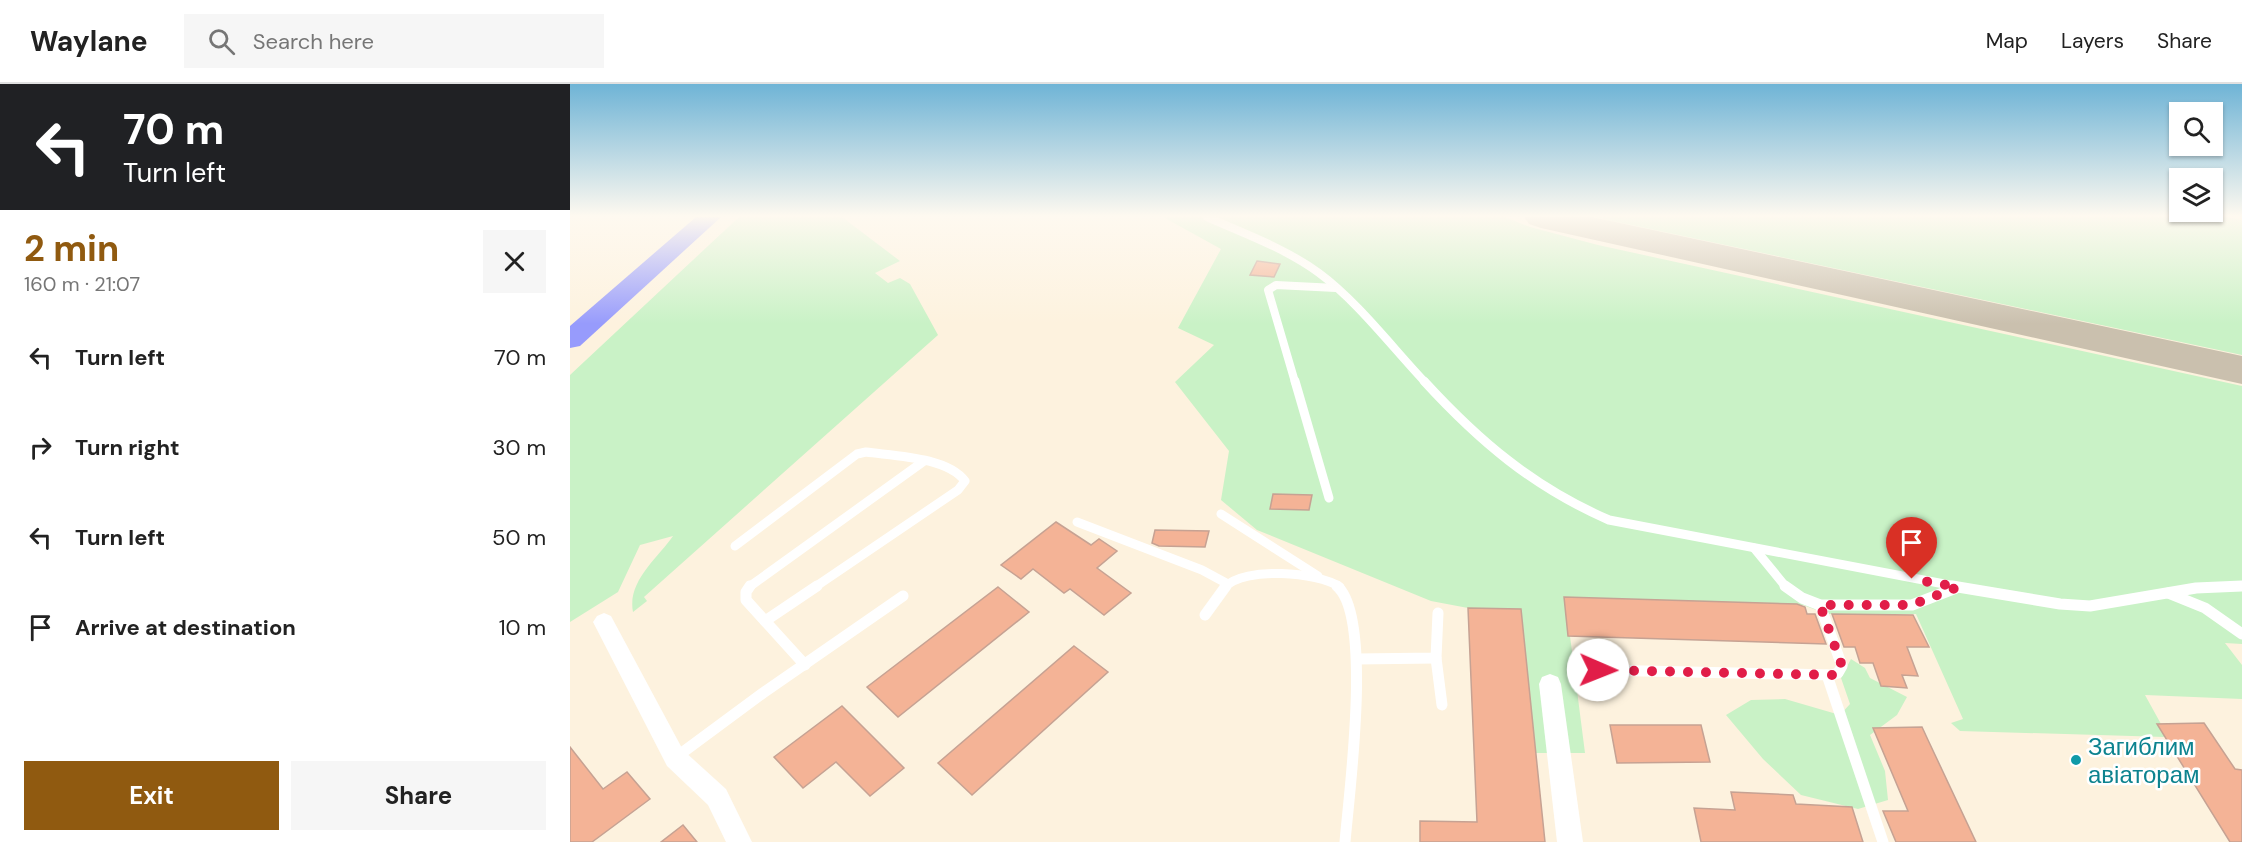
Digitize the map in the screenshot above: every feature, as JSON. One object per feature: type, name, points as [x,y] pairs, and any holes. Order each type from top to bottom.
[{"type":"highway","points":[[570,340],[670,252]]},
{"type":"street","points":[[604,621],[675,758],[717,797],[739,842]]},
{"type":"street","points":[[1550,684],[1570,842]]},
{"type":"lane","points":[[1284,252],[1336,288],[1452,413],[1488,447],[1566,503],[1619,523],[2060,604],[2090,606],[2169,593],[2242,586]]},
{"type":"lane","points":[[1329,498],[1268,290],[1276,285],[1336,288]]},
{"type":"lane","points":[[735,546],[857,454],[866,452],[924,461],[955,469],[963,475],[965,481],[958,490],[765,621]]},
{"type":"lane","points":[[805,665],[746,600],[746,592],[752,583],[924,461]]},
{"type":"lane","points":[[1221,514],[1344,591],[1353,606],[1357,659],[1345,842]]},
{"type":"lane","points":[[1077,522],[1202,570],[1226,583]]},
{"type":"lane","points":[[1754,548],[1786,587],[1802,598],[1820,605],[1912,605],[1958,587]]},
{"type":"lane","points":[[1205,615],[1226,583],[1236,578],[1258,574],[1320,577]]},
{"type":"lane","points":[[2169,593],[2205,608],[2242,634]]},
{"type":"lane","points":[[675,758],[903,596]]},
{"type":"lane","points":[[1598,670],[1827,675],[1838,673],[1842,666],[1820,605]]},
{"type":"lane","points":[[1438,613],[1436,658],[1442,705]]},
{"type":"lane","points":[[1357,659],[1436,658]]},
{"type":"lane","points":[[1827,675],[1883,842]]},
{"type":"green space","points":[[701,252],[889,252],[900,261],[875,273],[888,283],[900,278],[910,284],[938,335],[644,597],[647,601],[633,612],[632,601],[639,580],[673,536],[640,545],[618,592],[570,622],[570,375]]},
{"type":"green space","points":[[1219,252],[1632,252],[2242,386],[2242,644],[2225,643],[2242,665],[2242,699],[2145,695],[2161,724],[2157,724],[2165,737],[1960,731],[1951,723],[1963,719],[1916,614],[1827,614],[1803,605],[1565,597],[1585,753],[1536,753],[1520,609],[1468,608],[1431,601],[1257,530],[1221,500],[1229,451],[1175,382],[1214,345],[1178,328]]},
{"type":"green space","points":[[1760,252],[2242,252],[2242,355]]},
{"type":"green space","points":[[1851,659],[1865,668],[1870,678],[1907,697],[1897,715],[1870,735],[1885,771],[1888,800],[1858,809],[1801,795],[1763,759],[1726,715],[1751,700],[1785,699],[1840,715],[1850,704],[1841,678]]},
{"type":"building","points":[[1257,261],[1280,264],[1274,277],[1250,275]]},
{"type":"building","points":[[1273,494],[1312,495],[1309,510],[1270,509]]},
{"type":"building","points":[[1056,522],[1091,545],[1099,539],[1117,551],[1097,568],[1131,593],[1104,615],[1070,589],[1064,593],[1033,569],[1021,579],[1001,565]]},
{"type":"building","points":[[1155,530],[1209,531],[1205,547],[1159,546],[1152,543]]},
{"type":"building","points":[[998,587],[1029,612],[898,717],[867,687]]},
{"type":"building","points":[[1564,597],[1797,604],[1805,607],[1807,614],[1815,614],[1826,644],[1568,636]]},
{"type":"building","points":[[1468,608],[1521,609],[1545,842],[1420,842],[1420,821],[1477,822]]},
{"type":"building","points":[[1832,614],[1913,615],[1929,647],[1907,647],[1918,676],[1902,675],[1907,688],[1881,686],[1873,663],[1860,663],[1855,647],[1844,647]]},
{"type":"building","points":[[1074,646],[1108,672],[972,795],[938,763]]},
{"type":"building","points":[[842,706],[904,768],[870,796],[836,762],[803,788],[774,757]]},
{"type":"building","points":[[2204,723],[2235,769],[2242,770],[2242,842],[2230,842],[2157,724]]},
{"type":"building","points":[[1610,725],[1701,725],[1710,762],[1617,763]]},
{"type":"building","points":[[1922,727],[1976,842],[1896,842],[1883,811],[1908,811],[1873,728]]},
{"type":"building","points":[[570,747],[603,789],[627,772],[650,799],[592,842],[570,842]]},
{"type":"building","points":[[1731,792],[1793,795],[1796,804],[1852,807],[1863,842],[1701,842],[1694,808],[1735,810]]},
{"type":"building","points":[[683,825],[697,842],[661,842]]},
{"type":"taxiway","points":[[1703,252],[2242,370]]},
{"type":"place","name":"Загиблим авіаторам","points":[[2076,760]]},
{"type":"route","points":[[1598,670],[1832,675],[1838,673],[1842,666],[1841,660],[1820,605],[1912,605],[1958,587],[1912,579]]}]
